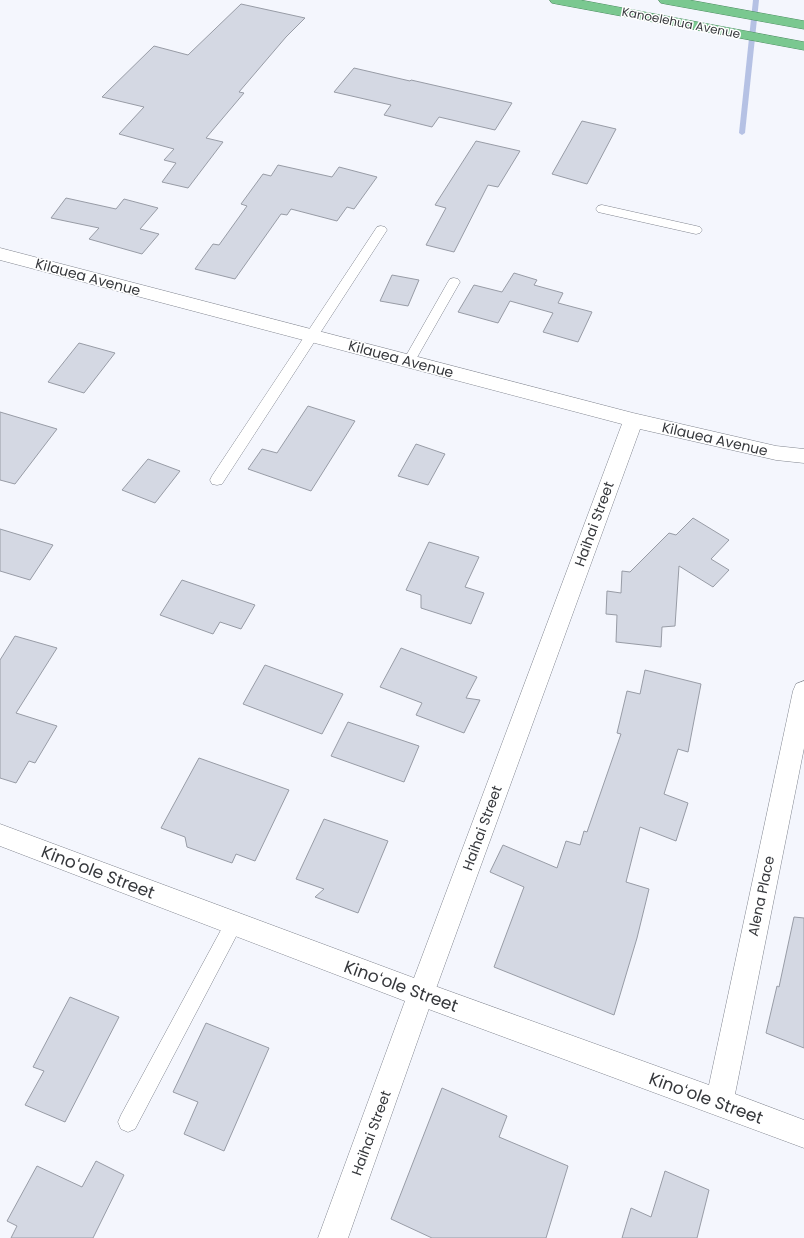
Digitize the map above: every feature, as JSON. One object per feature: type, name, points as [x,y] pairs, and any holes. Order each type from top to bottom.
[{"type":"highway","name":"Kanoelehua Avenue","points":[[557,0],[804,46]]},
{"type":"highway","name":"Kanoelehua Avenue","points":[[666,0],[804,25]]},
{"type":"street","name":"Kilauea Avenue","points":[[0,254],[633,420],[776,453],[804,456]]},
{"type":"street","name":"Haihai Street","points":[[333,1238],[421,994],[633,420]]},
{"type":"street","name":"Alena Place","points":[[719,1102],[804,691]]},
{"type":"street","name":"Kinoʻole Street","points":[[0,835],[421,994],[804,1134]]},
{"type":"lane","points":[[602,209],[696,230]]},
{"type":"lane","points":[[217,480],[381,230]]},
{"type":"lane","points":[[409,361],[454,282]]},
{"type":"lane","points":[[128,1122],[234,924]]},
{"type":"building","points":[[241,4],[305,18],[286,37],[239,92],[244,93],[206,138],[223,142],[188,188],[162,182],[176,163],[164,160],[174,149],[119,134],[144,107],[102,97],[154,46],[188,55]]},
{"type":"building","points":[[354,68],[512,103],[495,130],[439,117],[432,127],[384,115],[391,105],[334,92]]},
{"type":"building","points":[[582,121],[616,129],[587,184],[552,174]]},
{"type":"building","points":[[476,141],[520,151],[498,187],[488,185],[454,252],[426,245],[446,208],[435,205]]},
{"type":"building","points":[[278,165],[332,177],[339,167],[377,177],[354,209],[347,207],[337,221],[291,209],[287,215],[281,214],[235,279],[195,269],[213,244],[219,245],[247,206],[241,204],[263,174],[271,176]]},
{"type":"building","points":[[66,198],[116,209],[124,199],[158,208],[140,229],[159,234],[142,254],[89,239],[99,228],[51,218]]},
{"type":"building","points":[[514,273],[537,280],[534,285],[563,293],[558,303],[592,312],[578,342],[543,332],[553,313],[510,301],[498,323],[458,312],[474,285],[502,292]]},
{"type":"building","points":[[392,275],[419,280],[408,306],[380,301]]},
{"type":"building","points":[[79,343],[115,353],[84,393],[48,382]]},
{"type":"building","points":[[308,406],[355,421],[311,491],[248,469],[262,449],[277,453]]},
{"type":"building","points":[[0,412],[57,429],[15,484],[0,480]]},
{"type":"building","points":[[416,444],[445,454],[428,485],[398,476]]},
{"type":"building","points":[[148,459],[180,471],[155,503],[122,490]]},
{"type":"building","points":[[693,518],[729,540],[711,559],[729,570],[713,587],[679,566],[675,626],[662,627],[661,647],[616,642],[617,615],[606,614],[607,591],[621,593],[622,571],[630,572],[669,533],[676,535]]},
{"type":"building","points":[[0,529],[53,545],[30,580],[0,571]]},
{"type":"building","points":[[429,542],[479,557],[465,587],[484,593],[471,624],[421,608],[421,595],[406,590]]},
{"type":"building","points":[[182,580],[255,605],[241,629],[220,622],[213,634],[160,615]]},
{"type":"building","points":[[15,636],[57,648],[16,713],[57,726],[35,763],[29,761],[16,783],[0,778],[0,660]]},
{"type":"building","points":[[401,648],[477,677],[466,698],[480,700],[464,733],[416,715],[422,703],[380,687]]},
{"type":"building","points":[[265,665],[343,694],[322,734],[243,704]]},
{"type":"building","points":[[645,670],[701,684],[688,752],[678,749],[664,794],[688,803],[676,841],[640,827],[626,882],[649,889],[637,938],[614,1015],[494,967],[524,887],[490,872],[503,845],[557,868],[566,841],[580,845],[584,831],[587,832],[621,734],[617,733],[627,691],[640,694]]},
{"type":"building","points":[[348,722],[419,746],[404,782],[331,756]]},
{"type":"building","points":[[199,758],[289,790],[255,861],[236,854],[232,863],[187,847],[185,837],[161,828]]},
{"type":"building","points":[[324,819],[388,841],[358,913],[315,897],[324,889],[296,879]]},
{"type":"building","points":[[794,917],[804,918],[804,1048],[766,1033],[777,986],[779,987]]},
{"type":"building","points":[[70,997],[119,1017],[65,1122],[25,1105],[44,1071],[33,1067]]},
{"type":"building","points":[[206,1023],[269,1048],[224,1151],[184,1134],[198,1102],[173,1092]]},
{"type":"building","points":[[442,1088],[507,1116],[499,1137],[568,1166],[546,1238],[432,1238],[391,1219]]},
{"type":"building","points":[[96,1161],[124,1175],[93,1238],[11,1238],[17,1226],[7,1221],[37,1166],[82,1187]]},
{"type":"building","points":[[665,1171],[709,1190],[697,1238],[622,1238],[631,1208],[651,1217]]},
{"type":"waterway","points":[[742,133],[756,0]]}]
